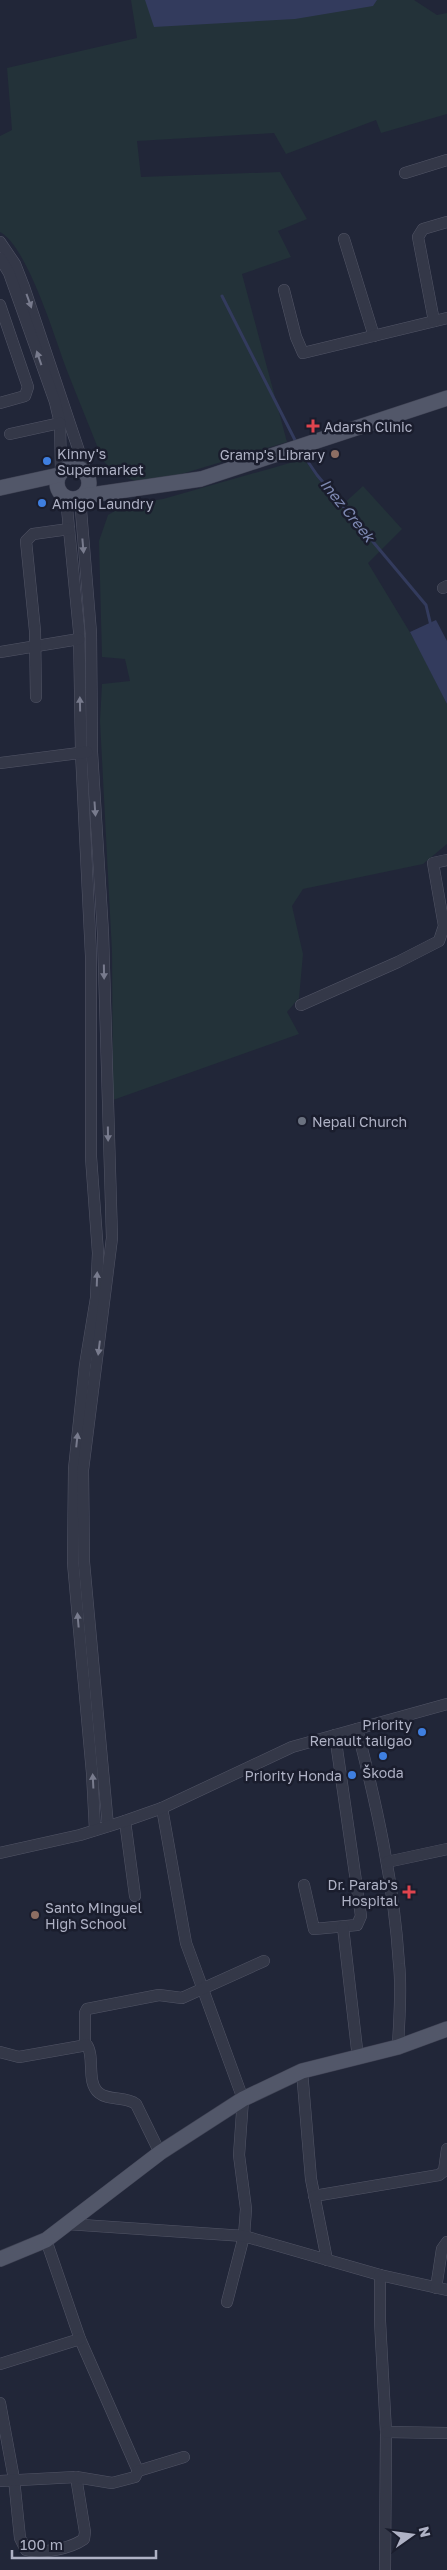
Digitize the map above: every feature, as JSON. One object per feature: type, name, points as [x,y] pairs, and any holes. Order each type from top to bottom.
[{"type":"main road","points":[[34,482],[72,496],[133,490],[201,479],[447,398]]},
{"type":"main road","points":[[0,488],[34,482],[75,468],[88,477],[133,490]]},
{"type":"main road","points":[[60,474],[57,482],[72,496]]},
{"type":"main road","points":[[72,496],[88,477]]},
{"type":"main road","points":[[0,2259],[46,2240],[160,2153],[243,2099],[302,2072],[398,2047],[447,2029]]},
{"type":"street","points":[[405,173],[447,160]]},
{"type":"street","points":[[434,321],[418,237],[422,229],[447,222]]},
{"type":"street","points":[[344,239],[374,336]]},
{"type":"street","points":[[0,242],[9,252],[18,271],[48,352],[88,477]]},
{"type":"street","points":[[0,258],[9,273],[55,402],[60,423],[60,474]]},
{"type":"street","points":[[284,290],[296,337],[303,353],[447,318]]},
{"type":"street","points":[[0,304],[28,388],[25,396],[0,403]]},
{"type":"street","points":[[14,342],[32,337]]},
{"type":"street","points":[[10,434],[60,423]]},
{"type":"street","points":[[72,496],[69,529],[79,639],[86,752],[103,933],[112,1238],[83,1470],[84,1562],[108,1826]]},
{"type":"street","points":[[72,496],[91,633],[86,752],[91,956],[91,1157],[98,1253],[96,1298],[85,1365],[74,1469],[73,1563],[92,1764],[95,1830]]},
{"type":"street","points":[[36,698],[36,646],[26,541],[33,534],[69,529]]},
{"type":"street","points":[[0,652],[79,639]]},
{"type":"street","points":[[0,763],[86,752]]},
{"type":"street","points":[[301,1005],[398,962],[439,941],[444,926],[433,863],[447,860]]},
{"type":"street","points":[[0,1853],[108,1826],[162,1808],[292,1747],[447,1704]]},
{"type":"street","points":[[357,1729],[373,1792],[387,1862],[400,1965],[398,2047]]},
{"type":"street","points":[[304,1886],[314,1929],[357,1925],[361,1916],[335,1735]]},
{"type":"street","points":[[162,1808],[186,1943],[243,2099],[239,2155],[246,2209],[244,2236],[227,2302]]},
{"type":"street","points":[[124,1820],[135,1896]]},
{"type":"street","points":[[387,1862],[447,1849]]},
{"type":"street","points":[[343,1926],[358,2058]]},
{"type":"street","points":[[160,2153],[136,2104],[130,2099],[106,2096],[97,2092],[94,2085],[89,2047],[85,2044],[85,2014],[87,2009],[159,1995],[182,1998],[264,1961]]},
{"type":"street","points":[[0,2052],[19,2057],[85,2044]]},
{"type":"street","points":[[302,2072],[314,2196],[327,2260]]},
{"type":"street","points":[[314,2196],[439,2175],[444,2170],[447,2149]]},
{"type":"street","points":[[67,2224],[244,2236],[380,2275],[442,2289],[442,2249],[447,2242]]},
{"type":"street","points":[[46,2240],[80,2339],[138,2471]]},
{"type":"street","points":[[380,2275],[380,2321],[386,2432],[385,2570]]},
{"type":"street","points":[[0,2364],[80,2339]]},
{"type":"street","points":[[0,2402],[14,2479],[20,2538],[26,2550],[34,2552],[72,2546],[84,2539],[85,2532],[76,2477]]},
{"type":"street","points":[[386,2432],[447,2433]]},
{"type":"street","points":[[0,2481],[76,2477],[112,2483],[135,2477],[138,2471],[184,2457]]},
{"type":"shaded area","points":[[131,0],[414,0],[437,15],[447,13],[447,114],[381,133],[376,120],[286,154],[274,133],[137,141],[141,177],[280,172],[307,219],[278,231],[291,257],[242,274],[287,442],[175,476],[135,481],[116,473],[103,461],[30,273],[10,241],[0,232],[0,136],[12,130],[7,68],[137,38]]},
{"type":"shaded area","points":[[304,459],[339,508],[363,486],[402,529],[368,563],[417,644],[447,704],[447,844],[423,864],[303,889],[292,906],[303,954],[299,998],[287,1012],[299,1034],[113,1100],[112,952],[100,721],[102,684],[130,681],[125,659],[102,657],[99,541],[108,515],[125,505],[163,499]]},
{"type":"water","points":[[145,0],[377,0],[373,6],[295,19],[154,27]]},
{"type":"water","points":[[436,620],[447,641],[447,704],[410,632]]},
{"type":"waterway","name":"Inez Creek","points":[[222,296],[296,442]]},
{"type":"waterway","name":"Inez Creek","points":[[300,450],[317,475],[426,605],[431,626]]},
{"type":"place","name":"Adarsh Clinic","points":[[313,426]]},
{"type":"place","name":"Gramp's Library","points":[[335,454]]},
{"type":"place","name":"Kinny's Supermarket","points":[[47,461]]},
{"type":"place","name":"Amigo Laundry","points":[[42,503]]},
{"type":"place","name":"Nepali Church","points":[[302,1121]]},
{"type":"place","name":"Priority Renault taligao","points":[[422,1732]]},
{"type":"place","name":"Škoda","points":[[383,1756]]},
{"type":"place","name":"Priority Honda","points":[[352,1775]]},
{"type":"place","name":"Dr. Parab's Hospital","points":[[409,1892]]},
{"type":"place","name":"Santo Minguel High School","points":[[35,1915]]}]
